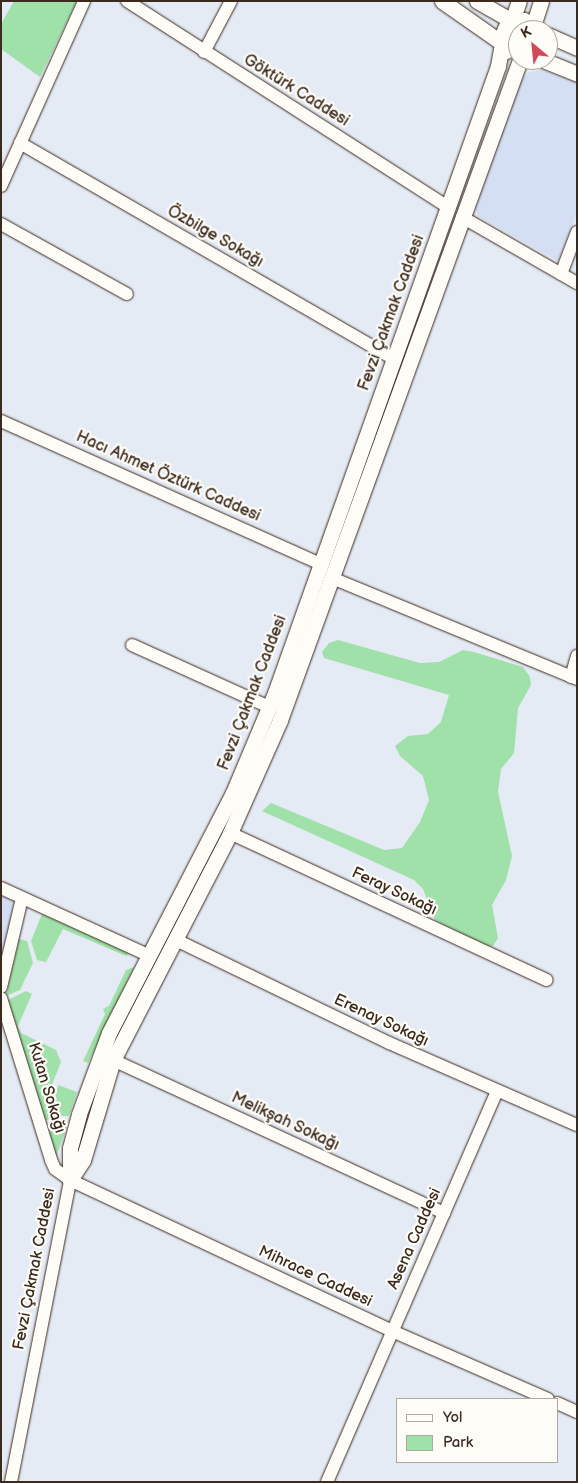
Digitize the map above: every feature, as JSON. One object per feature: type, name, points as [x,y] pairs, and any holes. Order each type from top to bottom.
[{"type":"main road","points":[[442,1],[502,43],[508,52]]},
{"type":"main road","points":[[477,1],[510,20]]},
{"type":"main road","points":[[512,20],[519,1]]},
{"type":"main road","points":[[537,20],[541,1]]},
{"type":"main road","name":"Fevzi Çakmak Caddesi","points":[[70,1180],[70,1148],[92,1076],[148,955],[232,794],[269,707],[498,66],[503,29],[508,25]]},
{"type":"main road","points":[[558,39],[577,48]]},
{"type":"main road","points":[[558,66],[577,74]]},
{"type":"main road","name":"Fevzi Çakmak Caddesi","points":[[70,1180],[83,1160],[113,1060],[230,833],[280,720],[516,70]]},
{"type":"main road","points":[[448,207],[462,218]]},
{"type":"street","points":[[1,186],[84,1]]},
{"type":"street","name":"Göktürk Caddesi","points":[[127,1],[448,207]]},
{"type":"street","points":[[204,52],[231,1]]},
{"type":"street","name":"Özbilge Sokağı","points":[[20,143],[394,359]]},
{"type":"street","points":[[462,218],[577,283]]},
{"type":"street","points":[[1,224],[127,294]]},
{"type":"street","points":[[561,274],[577,232]]},
{"type":"street","name":"Hacı Ahmet Öztürk Caddesi","points":[[1,421],[320,564]]},
{"type":"street","points":[[332,578],[574,678],[577,656]]},
{"type":"street","points":[[132,645],[269,707]]},
{"type":"street","name":"Feray Sokağı","points":[[230,833],[546,980]]},
{"type":"street","points":[[1,888],[148,955]]},
{"type":"street","points":[[1,987],[22,898]]},
{"type":"street","name":"Erenay Sokağı","points":[[176,940],[314,1008],[496,1091],[577,1125]]},
{"type":"street","name":"Kutan Sokağı","points":[[1,998],[51,1160],[55,1169],[70,1180]]},
{"type":"street","name":"Melikşah Sokağı","points":[[113,1060],[444,1213]]},
{"type":"street","name":"Asena Caddesi","points":[[328,1482],[496,1091]]},
{"type":"street","name":"Mihrace Caddesi","points":[[70,1180],[392,1331],[546,1398]]},
{"type":"street","name":"Fevzi Çakmak Caddesi","points":[[10,1482],[70,1180]]},
{"type":"street","points":[[558,1403],[577,1412]]},
{"type":"shaded area","points":[[542,70],[577,82],[577,213],[558,261],[478,216],[473,204],[521,79],[530,72]]},
{"type":"shaded area","points":[[1,891],[15,897],[1,961]]},
{"type":"green space","points":[[14,1],[77,1],[40,77],[1,49],[1,24]]},
{"type":"green space","points":[[338,640],[420,663],[439,662],[463,650],[474,652],[523,667],[530,677],[531,685],[518,708],[514,753],[501,769],[498,792],[512,856],[506,880],[492,905],[498,938],[493,946],[485,946],[435,920],[423,889],[414,880],[262,811],[271,803],[384,850],[402,848],[420,822],[429,800],[423,776],[400,756],[395,746],[408,736],[428,734],[441,722],[449,695],[324,658],[322,652],[329,643]]},
{"type":"green space","points":[[42,914],[130,953],[126,956],[63,929],[46,962],[37,960],[31,941]]},
{"type":"green space","points":[[19,939],[27,941],[33,963],[20,990],[6,996]]},
{"type":"green space","points":[[134,967],[88,1063],[83,1061],[105,1014],[103,1009],[109,1006],[126,970]]},
{"type":"green space","points":[[26,991],[32,994],[18,1026],[21,1033],[56,1050],[61,1062],[50,1090],[56,1116],[44,1121],[6,1001]]},
{"type":"green space","points":[[58,1085],[77,1092],[69,1116],[59,1116],[55,1098]]},
{"type":"green space","points":[[58,1125],[67,1126],[56,1157],[47,1129]]}]
